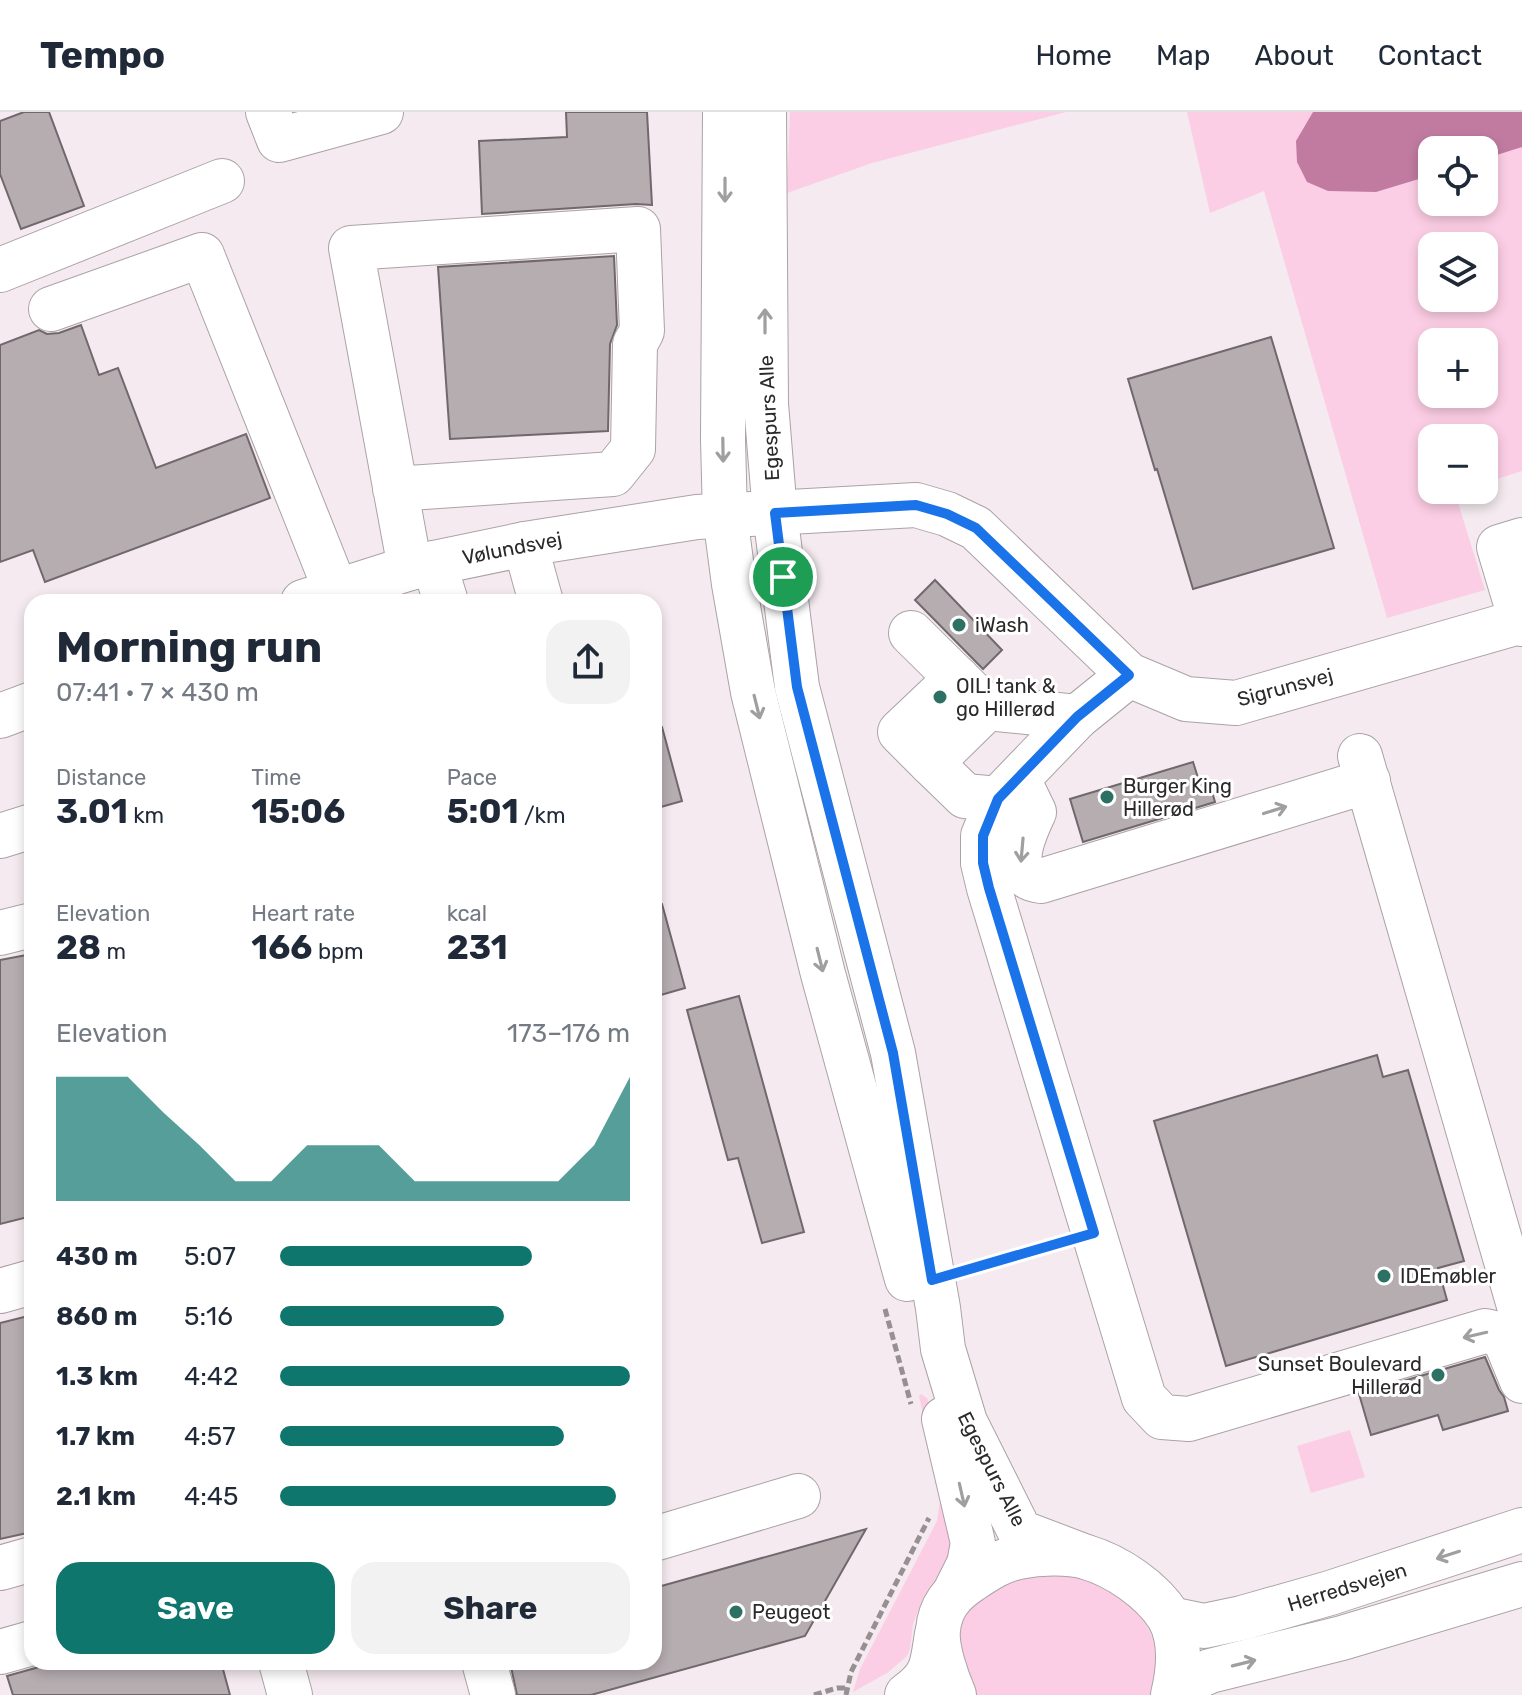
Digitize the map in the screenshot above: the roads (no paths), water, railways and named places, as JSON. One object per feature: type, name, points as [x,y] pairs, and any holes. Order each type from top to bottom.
[{"type":"street","points":[[268,112],[279,140],[381,112]]},
{"type":"street","name":"Egespurs Alle","points":[[725,112],[723,425],[725,516],[734,584],[753,692],[823,974],[935,1382],[973,1543],[969,1564],[944,1608],[937,1632]]},
{"type":"street","name":"Egespurs Alle","points":[[764,112],[766,404],[775,513],[797,687],[893,1053],[943,1349],[965,1422],[1020,1532],[1117,1571],[1147,1590],[1170,1619]]},
{"type":"street","points":[[0,270],[222,181]]},
{"type":"street","points":[[395,489],[613,474],[633,449],[635,344],[642,331],[638,229],[351,248],[395,489],[430,578]]},
{"type":"street","points":[[51,309],[202,255],[316,594]]},
{"type":"street","name":"Sigrunsvej","points":[[725,516],[916,505],[947,514],[976,528],[1129,675],[1186,699],[1236,703],[1522,622]]},
{"type":"street","name":"Vølundsvej","points":[[340,594],[430,578],[525,544],[697,517],[725,516]]},
{"type":"street","points":[[1522,540],[1499,547],[1522,622]]},
{"type":"street","points":[[525,544],[539,594]]},
{"type":"street","points":[[911,633],[972,693],[1064,715]]},
{"type":"street","points":[[1129,675],[1064,715],[994,791],[983,836],[983,863],[1144,1398],[1162,1417],[1189,1419],[1485,1331],[1499,1334],[1506,1342],[1522,1381]]},
{"type":"street","points":[[972,693],[900,732],[931,763],[1034,812],[1022,838],[1020,863],[1033,880],[1041,881],[1364,768],[1522,1316]]},
{"type":"street","points":[[0,716],[24,707]]},
{"type":"street","points":[[0,836],[24,828]]},
{"type":"street","points":[[0,933],[24,927]]},
{"type":"street","points":[[0,1291],[24,1284]]},
{"type":"street","points":[[662,1537],[798,1496]]},
{"type":"street","name":"Herredsvejen","points":[[1170,1619],[1204,1626],[1242,1618],[1330,1593],[1522,1530]]},
{"type":"street","points":[[955,1592],[987,1569],[1017,1557],[1047,1553],[1086,1557]]},
{"type":"street","points":[[0,1568],[24,1561]]},
{"type":"street","points":[[1174,1695],[1192,1679],[1210,1671],[1342,1638],[1522,1584]]},
{"type":"street","points":[[1170,1619],[1177,1642],[1179,1671],[1174,1695]]},
{"type":"street","points":[[907,1695],[924,1682],[931,1670],[937,1632]]},
{"type":"street","points":[[937,1632],[945,1672],[954,1695]]},
{"type":"street","points":[[0,1652],[24,1645]]},
{"type":"street","points":[[283,1670],[290,1695]]},
{"type":"street","points":[[486,1670],[493,1695]]},
{"type":"place","name":"iWash","points":[[959,625]]},
{"type":"place","name":"OIL! tank & go Hillerød","points":[[940,697]]},
{"type":"place","name":"Burger King Hillerød","points":[[1107,797]]},
{"type":"place","name":"IDEmøbler","points":[[1384,1276]]},
{"type":"place","name":"Sunset Boulevard Hillerød","points":[[1438,1375]]},
{"type":"place","name":"Peugeot","points":[[736,1612]]}]
